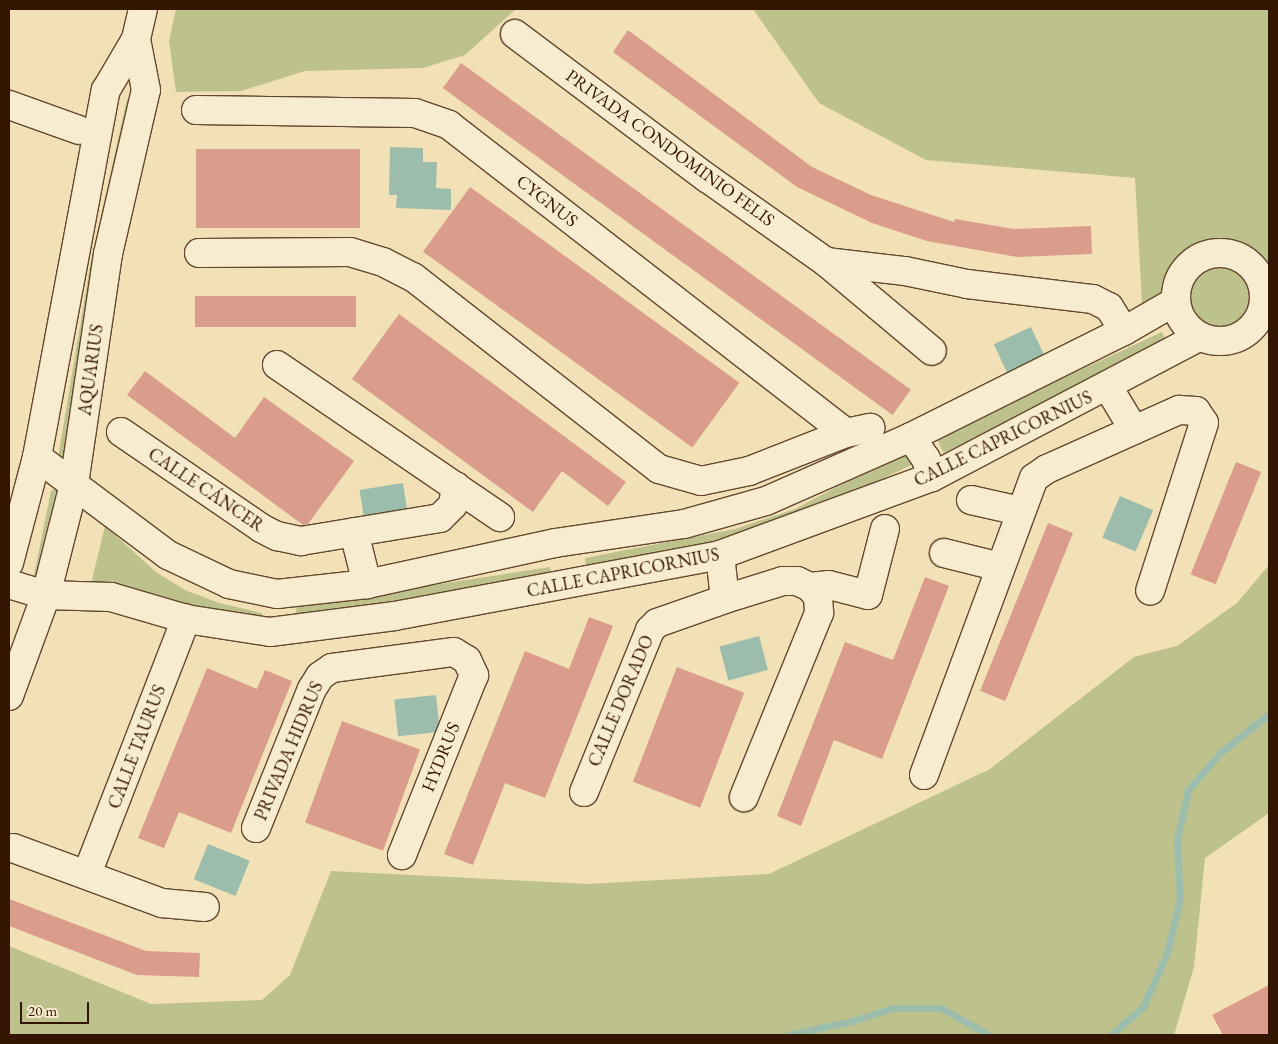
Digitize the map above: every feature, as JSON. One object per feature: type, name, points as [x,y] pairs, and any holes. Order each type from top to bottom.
[{"type":"street","name":"AQUARIUS","points":[[9,563],[37,457],[104,99],[136,40],[143,9]]},
{"type":"street","name":"PRIVADA CONDOMINIO FELIS","points":[[515,34],[707,178],[826,262],[932,351]]},
{"type":"street","name":"AQUARIUS","points":[[9,696],[46,595],[74,484],[108,254],[146,90],[136,40]]},
{"type":"street","points":[[9,105],[79,130]]},
{"type":"street","name":"CYGNUS","points":[[196,110],[416,113],[449,125],[858,431],[749,471],[701,481],[660,469],[413,277],[383,262],[350,252],[199,253]]},
{"type":"street","points":[[1226,253],[1242,258],[1256,269],[1264,285],[1265,302],[1260,319],[1248,333],[1233,341],[1216,342],[1199,337],[1185,326],[1176,300],[1183,272],[1204,256],[1226,253]]},
{"type":"street","name":"PRIVADA CONDOMINIO FELIS","points":[[826,262],[905,271],[967,284],[1093,299],[1109,307],[1124,331]]},
{"type":"street","name":"CALLE CAPRICORNIUS","points":[[37,457],[168,555],[229,584],[277,594],[367,584],[555,543],[684,524],[766,500],[911,437],[1124,331],[1176,300]]},
{"type":"street","name":"CALLE CAPRICORNIUS","points":[[9,584],[46,595],[111,597],[186,619],[270,632],[395,616],[564,586],[720,555],[932,477],[1199,337]]},
{"type":"street","points":[[276,365],[500,517]]},
{"type":"street","points":[[1108,386],[1134,430]]},
{"type":"street","points":[[924,775],[1020,511],[1034,478],[1047,468],[1179,410],[1196,411],[1204,423],[1150,591]]},
{"type":"street","name":"CALLE CÁNCER","points":[[121,432],[277,536],[301,541],[440,518],[453,504],[456,486]]},
{"type":"street","points":[[911,437],[926,459],[932,477]]},
{"type":"street","points":[[749,471],[766,500]]},
{"type":"street","points":[[971,500],[1020,511]]},
{"type":"street","name":"CALLE DORADO","points":[[584,792],[650,630],[657,623],[783,581],[797,581],[810,587],[829,585],[868,595],[885,529]]},
{"type":"street","points":[[354,532],[367,584]]},
{"type":"street","points":[[555,543],[564,586]]},
{"type":"street","points":[[944,553],[1000,567]]},
{"type":"street","points":[[720,555],[725,600]]},
{"type":"street","points":[[744,797],[819,613],[818,597],[810,587]]},
{"type":"street","points":[[270,632],[271,602],[277,594]]},
{"type":"street","points":[[395,616],[397,659]]},
{"type":"street","name":"CALLE TAURUS","points":[[87,874],[186,619]]},
{"type":"street","name":"PRIVADA HIDRUS","points":[[256,828],[312,689],[320,676],[332,668],[454,652],[467,660]]},
{"type":"street","name":"HYDRUS","points":[[402,855],[474,674],[467,660]]},
{"type":"street","points":[[13,848],[162,903],[205,907]]},
{"type":"green space","points":[[176,9],[516,9],[465,55],[423,68],[305,71],[241,91],[176,92],[169,41]]},
{"type":"green space","points":[[753,9],[1269,9],[1269,263],[1226,253],[1190,264],[1176,301],[1143,319],[1135,178],[926,160],[819,103]]},
{"type":"green space","points":[[127,99],[132,99],[71,464],[58,458],[91,260]]},
{"type":"green space","points":[[1220,267],[1237,272],[1242,276],[1246,281],[1251,298],[1246,315],[1242,320],[1237,324],[1220,329],[1203,324],[1198,320],[1194,315],[1189,298],[1194,281],[1198,276],[1203,272]]},
{"type":"green space","points":[[1162,332],[1169,347],[944,453],[936,437]]},
{"type":"green space","points":[[910,448],[916,463],[770,532],[587,572],[585,558],[735,529],[795,509]]},
{"type":"green space","points":[[56,488],[60,490],[36,580],[34,575],[51,491]]},
{"type":"green space","points":[[105,526],[156,572],[185,590],[219,603],[262,613],[259,628],[90,588]]},
{"type":"green space","points":[[1269,565],[1269,813],[1205,858],[1194,967],[1174,1035],[9,1035],[9,946],[151,1004],[262,1000],[290,975],[331,871],[588,884],[769,874],[990,769],[1134,657],[1177,646],[1237,603]]},
{"type":"green space","points":[[550,567],[552,582],[328,614],[296,613],[297,599],[330,601]]},
{"type":"shaded area","points":[[390,147],[423,148],[423,162],[437,162],[436,188],[451,189],[451,210],[396,208],[397,195],[389,195]]},
{"type":"shaded area","points":[[1031,327],[1046,359],[1009,376],[994,344]]},
{"type":"shaded area","points":[[403,483],[409,521],[365,527],[360,490]]},
{"type":"shaded area","points":[[1120,496],[1153,510],[1136,551],[1102,537]]},
{"type":"shaded area","points":[[759,636],[768,670],[728,680],[719,647]]},
{"type":"shaded area","points":[[436,695],[440,732],[398,736],[394,699]]},
{"type":"shaded area","points":[[208,844],[250,861],[235,896],[194,879]]},
{"type":"building","points":[[628,30],[812,167],[871,195],[954,222],[955,219],[1014,229],[1091,226],[1092,254],[1017,257],[927,241],[872,223],[797,187],[613,52]]},
{"type":"building","points":[[461,63],[911,390],[893,415],[443,88]]},
{"type":"building","points":[[196,149],[360,149],[360,228],[196,228]]},
{"type":"building","points":[[470,187],[739,383],[692,447],[423,252]]},
{"type":"building","points":[[195,296],[356,296],[356,327],[195,327]]},
{"type":"building","points":[[399,314],[626,482],[608,506],[562,471],[533,512],[352,379]]},
{"type":"building","points":[[145,371],[235,438],[264,397],[354,461],[308,524],[303,525],[127,395]]},
{"type":"building","points":[[1236,462],[1261,472],[1216,584],[1191,574]]},
{"type":"building","points":[[1048,523],[1073,533],[1005,701],[980,691]]},
{"type":"building","points":[[925,577],[949,586],[882,759],[834,740],[801,826],[777,816],[845,642],[893,660]]},
{"type":"building","points":[[589,617],[613,626],[545,798],[505,783],[473,865],[444,854],[525,651],[569,669]]},
{"type":"building","points":[[677,667],[744,693],[700,808],[633,782]]},
{"type":"building","points":[[207,668],[257,689],[265,670],[292,681],[231,833],[179,812],[164,848],[138,838]]},
{"type":"building","points":[[342,721],[420,749],[383,851],[305,822]]},
{"type":"building","points":[[9,899],[146,951],[200,953],[199,977],[137,975],[9,926]]},
{"type":"building","points":[[1269,985],[1269,1035],[1223,1035],[1212,1015]]},
{"type":"waterway","points":[[1111,1035],[1143,1007],[1167,953],[1180,899],[1177,841],[1188,790],[1220,753],[1269,714]]},
{"type":"waterway","points":[[788,1035],[852,1021],[893,1008],[941,1008],[989,1035]]}]
